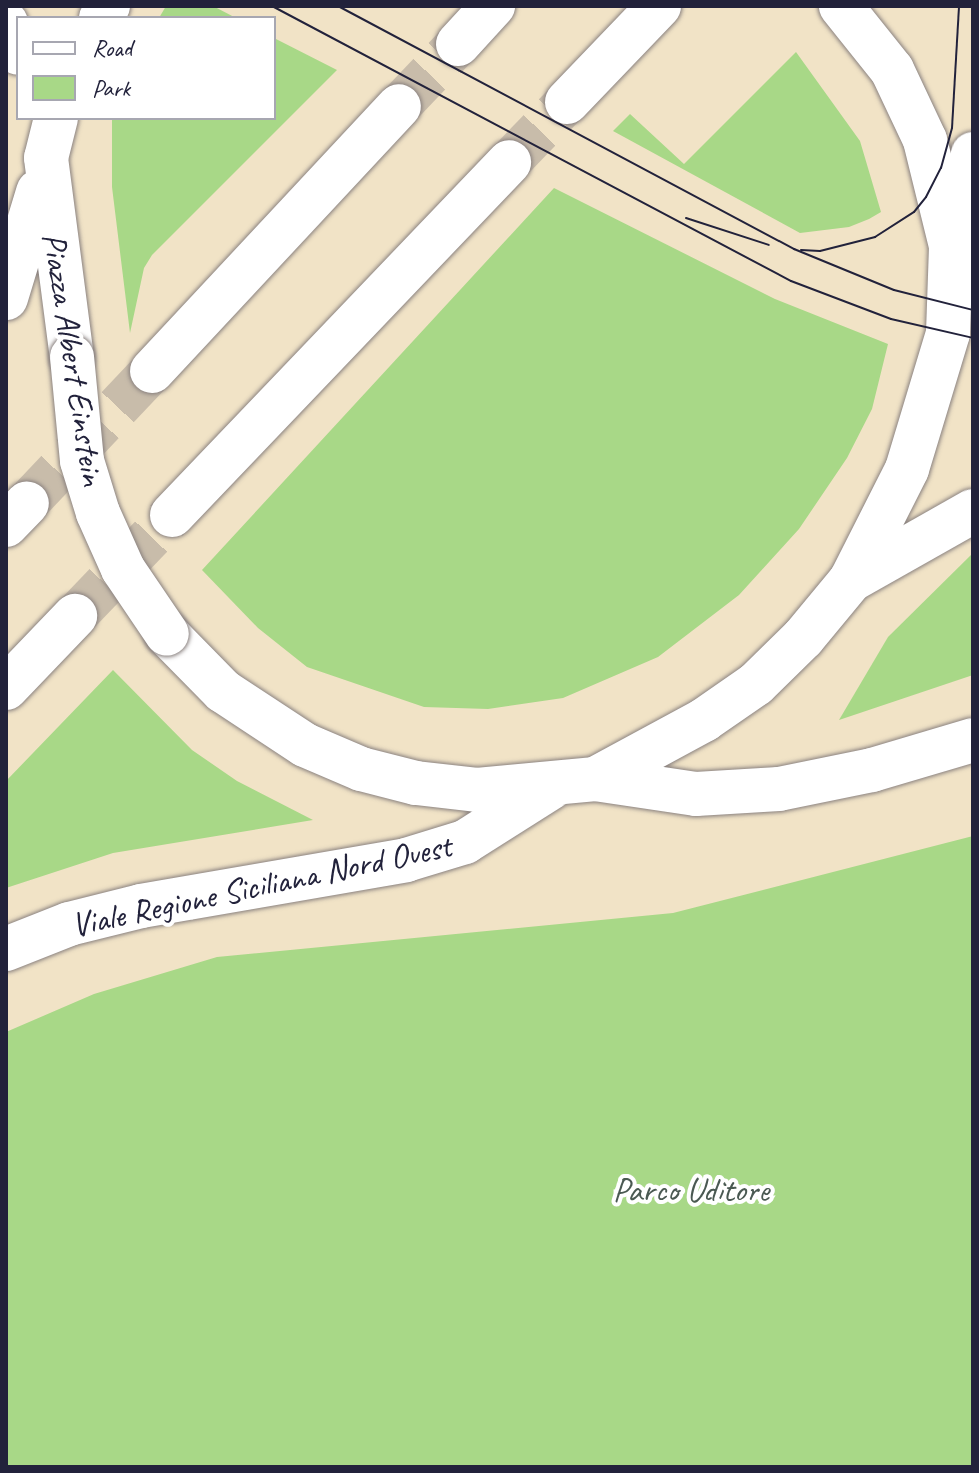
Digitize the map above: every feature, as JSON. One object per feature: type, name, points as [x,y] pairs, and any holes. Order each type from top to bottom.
[{"type":"street","points":[[458,44],[493,6]]},
{"type":"street","points":[[567,102],[659,6]]},
{"type":"street","name":"Piazza Albert Einstein","points":[[49,132],[82,461],[98,513],[123,569],[167,634],[223,691],[266,723],[361,769],[416,783],[477,790],[552,787],[595,779],[704,720],[756,684],[851,580],[907,469],[941,365],[951,305],[951,246],[928,151],[892,70],[841,6]]},
{"type":"street","points":[[6,23],[16,48]]},
{"type":"street","points":[[152,371],[399,106]]},
{"type":"street","points":[[6,298],[23,256],[49,132]]},
{"type":"street","points":[[928,151],[972,160],[951,246]]},
{"type":"street","points":[[172,515],[509,162]]},
{"type":"street","name":"Piazza Albert Einstein","points":[[851,580],[973,511]]},
{"type":"street","points":[[6,688],[75,616]]},
{"type":"street","name":"Piazza Albert Einstein","points":[[595,779],[696,794],[779,789],[872,770],[973,740]]},
{"type":"street","name":"Viale Regione Siciliana Nord Ovest","points":[[6,949],[69,924],[141,906],[406,860],[465,842],[552,787]]},
{"type":"green space","points":[[166,6],[213,6],[232,16],[160,16]]},
{"type":"green space","points":[[276,39],[337,70],[152,255],[144,268],[130,333],[112,187],[112,120],[276,120]]},
{"type":"green space","points":[[796,52],[860,141],[881,212],[869,219],[849,227],[800,233],[613,131],[630,114],[684,164]]},
{"type":"green space","points":[[554,188],[775,299],[888,344],[872,409],[847,458],[799,529],[739,595],[658,657],[563,698],[488,709],[424,707],[307,667],[258,628],[202,570]]},
{"type":"green space","points":[[973,553],[973,675],[839,720],[888,637]]},
{"type":"green space","points":[[113,670],[192,750],[237,781],[313,820],[113,853],[6,888],[6,781]]},
{"type":"green space","name":"Parco Uditore","points":[[973,836],[973,1467],[6,1467],[6,1032],[94,994],[217,957],[673,913]]},
{"type":"tunnel","points":[[399,106],[458,44]]},
{"type":"tunnel","points":[[509,162],[567,102]]},
{"type":"tunnel","points":[[27,503],[152,371]]},
{"type":"tunnel","points":[[75,616],[172,515]]},
{"type":"tram line","points":[[272,6],[791,281],[891,319],[973,338]]},
{"type":"tram line","points":[[338,6],[794,249],[894,290],[973,310]]},
{"type":"tram line","points":[[801,250],[820,251],[875,237],[914,212],[926,197],[941,168],[952,128],[959,6]]},
{"type":"tram line","points":[[686,218],[769,245]]}]
